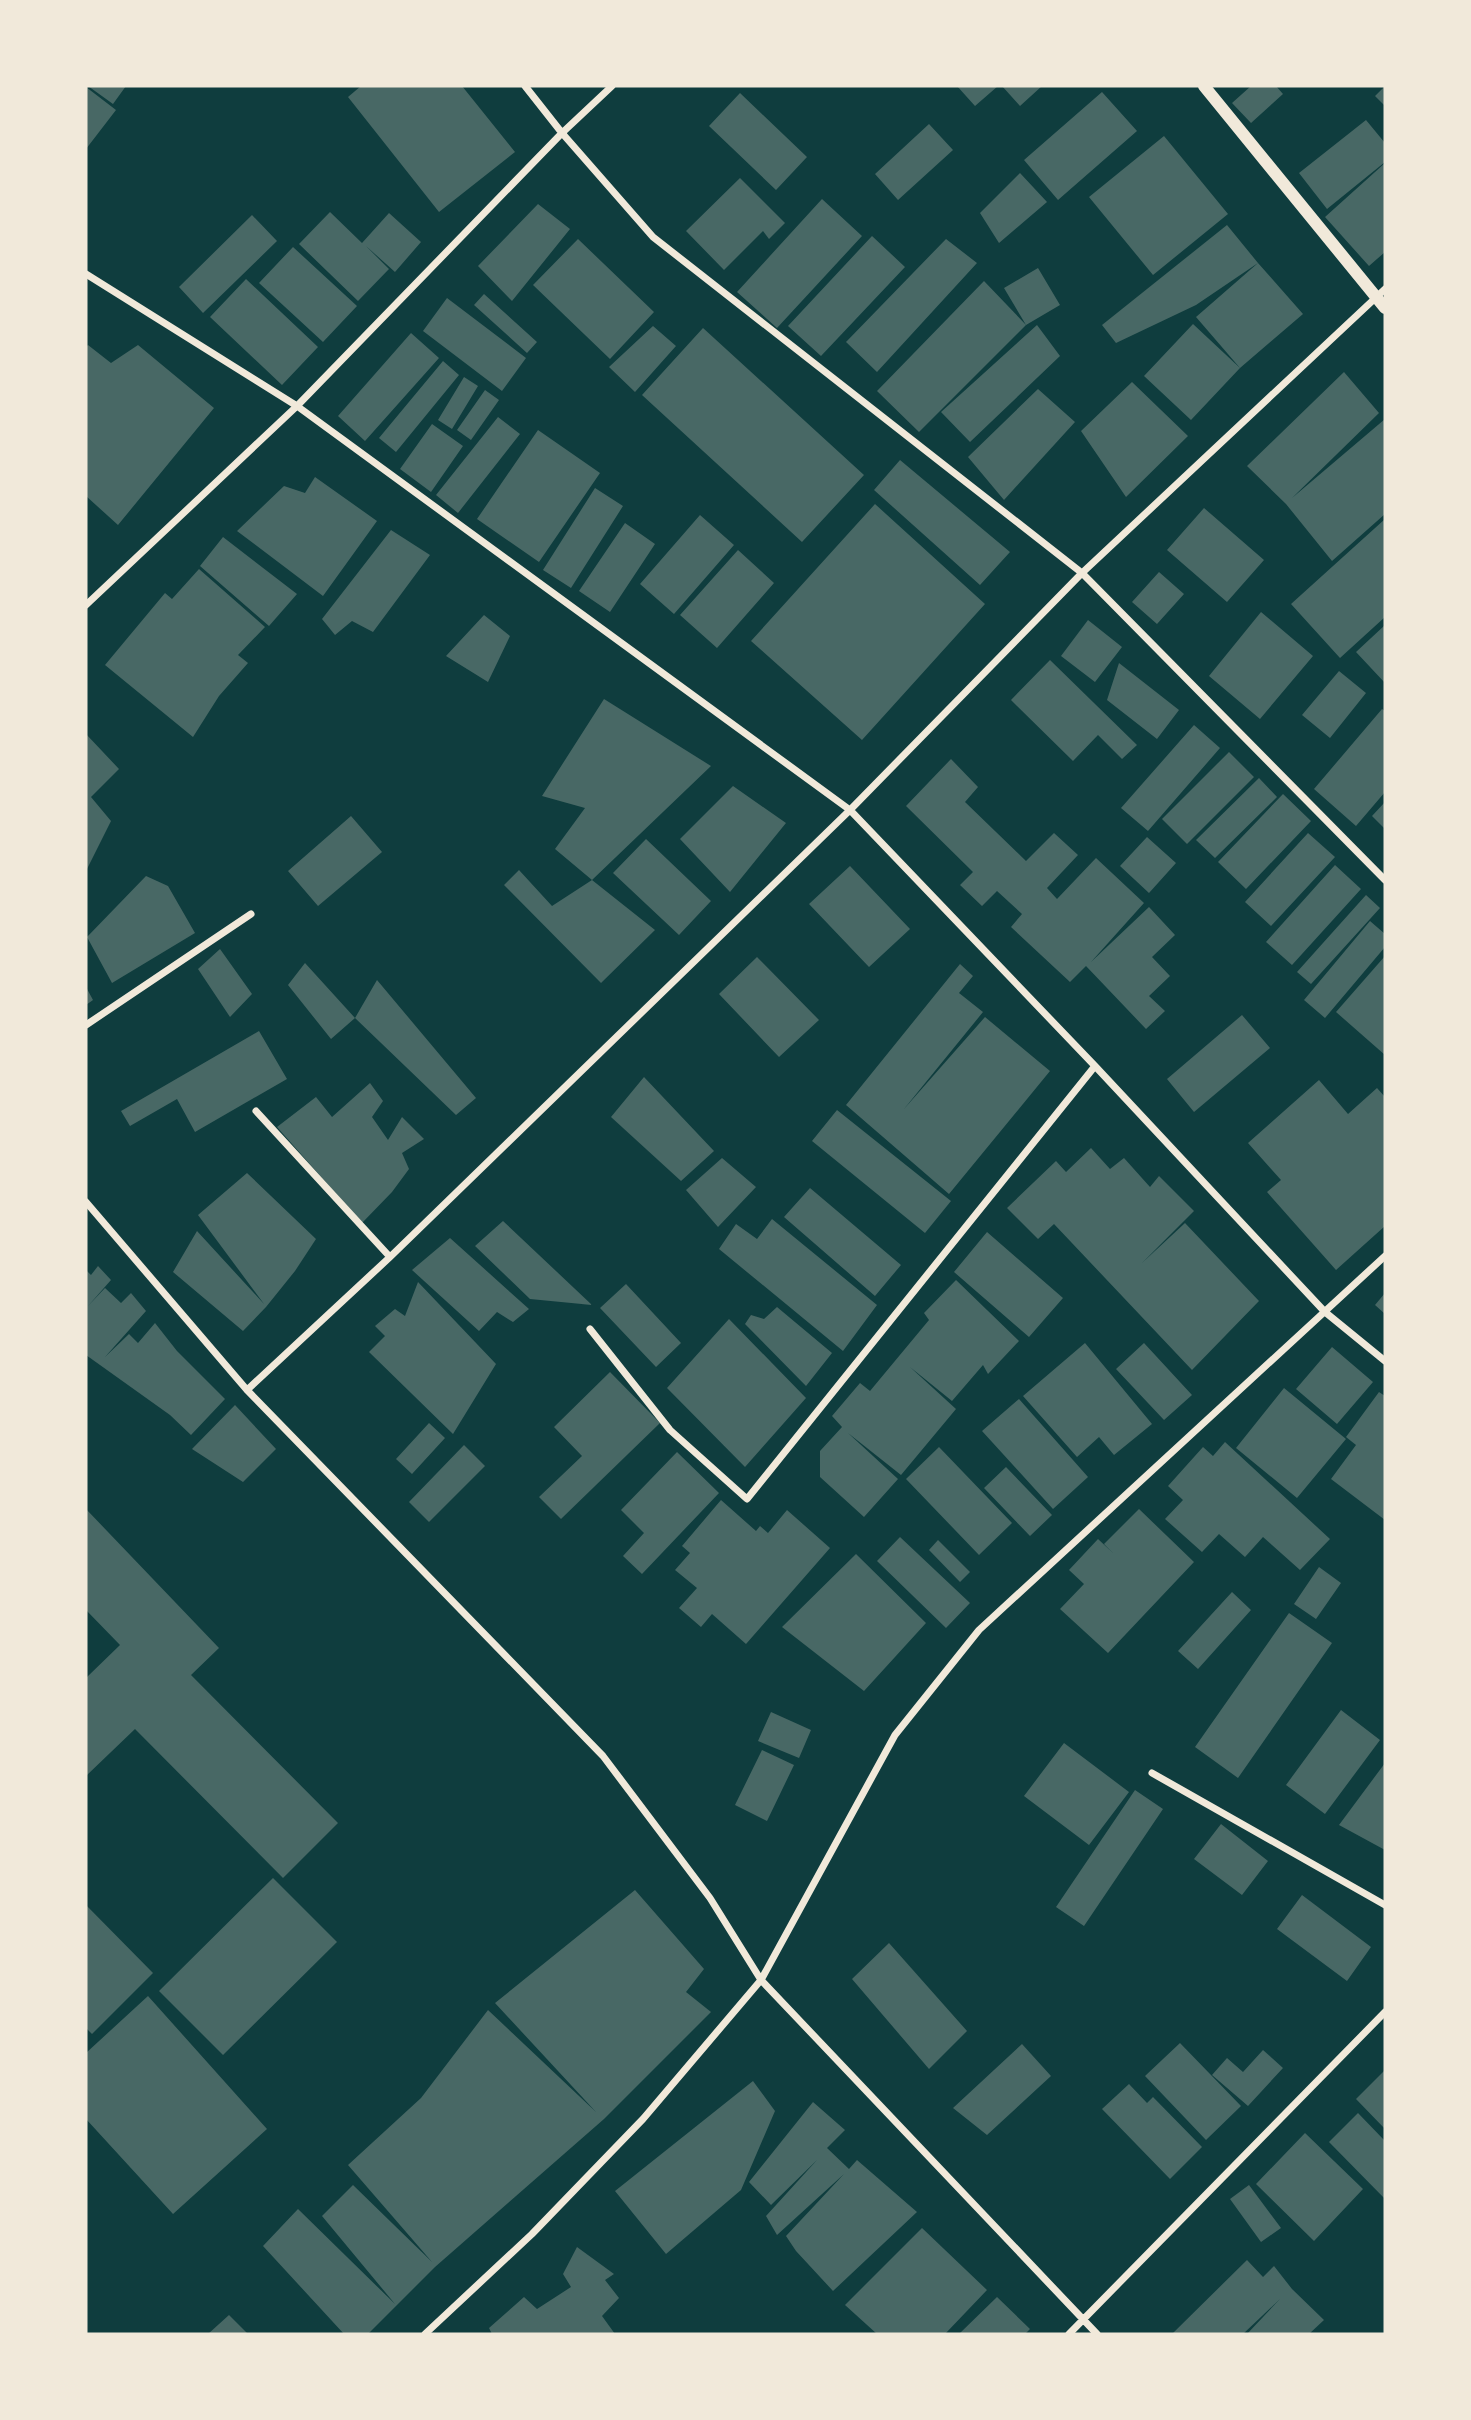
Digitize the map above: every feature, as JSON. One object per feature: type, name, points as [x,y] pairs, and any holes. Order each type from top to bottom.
[{"type":"street","points":[[525,86],[562,133],[653,237],[1082,573],[1385,880]]},
{"type":"street","points":[[86,605],[297,406],[611,86]]},
{"type":"street","points":[[1204,86],[1381,293],[1385,308]]},
{"type":"street","points":[[86,274],[297,406],[850,810],[1096,1066],[1325,1312],[1385,1361]]},
{"type":"street","points":[[247,1390],[390,1257],[850,810],[1082,573],[1381,293]]},
{"type":"street","points":[[86,1025],[251,914]]},
{"type":"street","points":[[590,1329],[670,1430],[747,1499],[1096,1066]]},
{"type":"street","points":[[256,1111],[390,1257]]},
{"type":"street","points":[[86,1202],[247,1390],[603,1756],[710,1898],[761,1980],[1097,2334]]},
{"type":"street","points":[[425,2334],[531,2234],[643,2119],[761,1980],[895,1735],[979,1629],[1385,1255]]},
{"type":"street","points":[[1152,1773],[1385,1905]]},
{"type":"street","points":[[1069,2334],[1385,2012]]},
{"type":"building","points":[[88,86],[126,86],[113,104]]},
{"type":"building","points":[[361,86],[462,86],[515,152],[439,212],[348,97]]},
{"type":"building","points":[[957,86],[998,86],[975,106]]},
{"type":"building","points":[[1002,86],[1042,86],[1020,106]]},
{"type":"building","points":[[1251,86],[1276,86],[1283,94],[1251,123],[1232,103]]},
{"type":"building","points":[[1385,86],[1385,106],[1375,96]]},
{"type":"building","points":[[86,87],[116,110],[86,149]]},
{"type":"building","points":[[1102,92],[1137,131],[1058,200],[1024,160]]},
{"type":"building","points":[[740,93],[807,157],[776,190],[709,126]]},
{"type":"building","points":[[1366,120],[1385,143],[1385,162],[1327,209],[1299,173]]},
{"type":"building","points":[[929,124],[953,150],[898,200],[875,174]]},
{"type":"building","points":[[1164,136],[1228,214],[1153,275],[1089,197]]},
{"type":"building","points":[[1385,163],[1385,252],[1369,266],[1325,217]]},
{"type":"building","points":[[1020,173],[1047,202],[999,243],[980,213]]},
{"type":"building","points":[[740,178],[785,223],[769,239],[763,231],[724,270],[686,231]]},
{"type":"building","points":[[822,199],[862,236],[777,328],[737,292]]},
{"type":"building","points":[[538,204],[570,229],[512,301],[478,266]]},
{"type":"building","points":[[330,212],[362,243],[389,213],[421,242],[395,272],[366,246],[389,269],[358,301],[299,244]]},
{"type":"building","points":[[252,215],[277,241],[203,313],[179,287]]},
{"type":"building","points":[[1227,225],[1258,263],[1196,305],[1116,343],[1102,325]]},
{"type":"building","points":[[872,236],[905,267],[821,356],[788,326]]},
{"type":"building","points":[[578,239],[654,312],[610,359],[533,285]]},
{"type":"building","points":[[946,239],[977,263],[877,372],[846,342]]},
{"type":"building","points":[[293,247],[357,306],[323,342],[259,283]]},
{"type":"building","points":[[1258,263],[1303,314],[1240,368],[1196,317]]},
{"type":"building","points":[[1038,268],[1060,305],[1026,325],[1004,288]]},
{"type":"building","points":[[246,279],[318,347],[282,385],[210,317]]},
{"type":"building","points":[[984,281],[1026,325],[919,432],[877,391]]},
{"type":"building","points":[[484,294],[537,342],[527,353],[474,305]]},
{"type":"building","points":[[447,298],[526,358],[502,391],[423,331]]},
{"type":"building","points":[[1193,324],[1240,368],[1191,420],[1144,376]]},
{"type":"building","points":[[1037,325],[1060,356],[970,442],[941,412]]},
{"type":"building","points":[[653,326],[676,346],[635,392],[609,367]]},
{"type":"building","points":[[703,328],[864,475],[802,542],[642,395]]},
{"type":"building","points":[[411,333],[439,358],[365,441],[338,416]]},
{"type":"building","points":[[88,345],[111,363],[138,345],[214,408],[118,525],[86,496]]},
{"type":"building","points":[[443,361],[459,375],[396,452],[379,438]]},
{"type":"building","points":[[1344,372],[1379,413],[1292,498],[1385,419],[1385,514],[1332,561],[1286,504],[1247,466]]},
{"type":"building","points":[[464,377],[478,386],[452,429],[438,420]]},
{"type":"building","points":[[1132,382],[1188,436],[1126,497],[1081,431]]},
{"type":"building","points":[[1038,389],[1075,422],[1004,500],[968,457]]},
{"type":"building","points":[[485,390],[499,400],[471,440],[457,430]]},
{"type":"building","points":[[498,417],[520,434],[458,513],[436,495]]},
{"type":"building","points":[[432,424],[463,446],[431,492],[400,469]]},
{"type":"building","points":[[538,430],[600,473],[539,562],[477,519]]},
{"type":"building","points":[[900,460],[1010,552],[980,585],[874,490]]},
{"type":"building","points":[[315,477],[377,521],[323,596],[237,531],[284,486],[305,493]]},
{"type":"building","points":[[595,488],[623,506],[571,588],[543,570]]},
{"type":"building","points":[[875,504],[985,604],[862,740],[751,641]]},
{"type":"building","points":[[1204,508],[1264,560],[1227,602],[1167,550]]},
{"type":"building","points":[[700,515],[734,545],[674,614],[640,584]]},
{"type":"building","points":[[1385,519],[1385,617],[1340,658],[1291,604]]},
{"type":"building","points":[[625,523],[655,544],[610,612],[579,591]]},
{"type":"building","points":[[391,530],[430,555],[373,632],[352,621],[335,635],[322,619]]},
{"type":"building","points":[[223,537],[297,594],[269,626],[200,566]]},
{"type":"building","points":[[738,550],[774,583],[717,648],[680,615]]},
{"type":"building","points":[[199,569],[265,627],[238,655],[248,663],[219,696],[193,737],[105,665],[165,593],[172,599]]},
{"type":"building","points":[[1159,572],[1184,594],[1157,624],[1132,602]]},
{"type":"building","points":[[1261,612],[1313,656],[1260,719],[1209,676]]},
{"type":"building","points":[[484,615],[510,636],[488,682],[446,656]]},
{"type":"building","points":[[1088,620],[1122,647],[1095,682],[1061,656]]},
{"type":"building","points":[[1385,625],[1385,683],[1356,652]]},
{"type":"building","points":[[1050,660],[1137,745],[1122,759],[1098,735],[1073,761],[1011,700]]},
{"type":"building","points":[[1119,663],[1179,710],[1157,739],[1107,700]]},
{"type":"building","points":[[1339,671],[1366,693],[1330,738],[1302,715]]},
{"type":"building","points":[[604,699],[711,766],[592,880],[555,849],[585,808],[542,796]]},
{"type":"building","points":[[1382,709],[1385,711],[1385,792],[1356,826],[1314,789]]},
{"type":"building","points":[[1194,725],[1220,748],[1148,831],[1121,808]]},
{"type":"building","points":[[86,734],[119,769],[91,797],[111,821],[86,871]]},
{"type":"building","points":[[1229,752],[1254,777],[1187,844],[1162,819]]},
{"type":"building","points":[[951,759],[978,787],[965,802],[1026,861],[1054,833],[1078,855],[1047,888],[1057,899],[1096,858],[1144,903],[1091,962],[1149,907],[1175,935],[1152,957],[1170,976],[1149,996],[1165,1011],[1146,1029],[1086,966],[1070,982],[1011,927],[1022,914],[997,891],[982,906],[960,885],[973,872],[906,806]]},
{"type":"building","points":[[1259,778],[1277,797],[1215,858],[1196,840]]},
{"type":"building","points":[[733,786],[786,823],[730,892],[680,839]]},
{"type":"building","points":[[1283,794],[1311,821],[1246,889],[1218,862]]},
{"type":"building","points":[[1385,802],[1385,829],[1372,816]]},
{"type":"building","points":[[351,816],[382,852],[318,906],[288,871]]},
{"type":"building","points":[[1308,833],[1335,857],[1271,926],[1245,902]]},
{"type":"building","points":[[1147,837],[1176,863],[1149,893],[1120,866]]},
{"type":"building","points":[[646,839],[711,901],[679,935],[613,873]]},
{"type":"building","points":[[1335,865],[1361,889],[1292,965],[1266,942]]},
{"type":"building","points":[[850,866],[910,929],[869,967],[809,904]]},
{"type":"building","points":[[519,870],[552,906],[592,880],[655,930],[601,983],[504,885]]},
{"type":"building","points":[[146,876],[168,886],[195,933],[112,983],[87,937]]},
{"type":"building","points":[[1366,895],[1380,908],[1311,984],[1297,972]]},
{"type":"building","points":[[1370,921],[1385,934],[1385,947],[1325,1018],[1304,1000]]},
{"type":"building","points":[[220,949],[252,994],[230,1017],[198,969]]},
{"type":"building","points":[[1385,956],[1385,1055],[1336,1012]]},
{"type":"building","points":[[757,957],[819,1020],[779,1057],[719,994]]},
{"type":"building","points":[[305,963],[355,1018],[331,1039],[288,985]]},
{"type":"building","points":[[960,964],[973,976],[959,993],[983,1012],[904,1109],[985,1017],[1050,1071],[949,1194],[846,1105]]},
{"type":"building","points":[[377,980],[476,1098],[456,1115],[355,1018]]},
{"type":"building","points":[[86,987],[93,1000],[86,1005]]},
{"type":"building","points":[[1242,1015],[1270,1048],[1194,1112],[1167,1079]]},
{"type":"building","points":[[259,1031],[287,1079],[195,1132],[177,1099],[130,1126],[121,1111]]},
{"type":"building","points":[[644,1077],[714,1151],[681,1181],[611,1117]]},
{"type":"building","points":[[1319,1080],[1348,1114],[1377,1088],[1385,1097],[1385,1226],[1336,1270],[1267,1192],[1281,1180],[1248,1143]]},
{"type":"building","points":[[370,1083],[383,1101],[372,1117],[388,1140],[402,1117],[424,1139],[402,1153],[409,1169],[392,1192],[362,1223],[277,1127],[316,1097],[332,1117]]},
{"type":"building","points":[[837,1110],[951,1201],[925,1233],[812,1141]]},
{"type":"building","points":[[1091,1148],[1110,1169],[1124,1158],[1150,1187],[1159,1176],[1194,1211],[1142,1263],[1185,1223],[1259,1301],[1192,1370],[1054,1224],[1038,1239],[1007,1208],[1056,1161],[1066,1172]]},
{"type":"building","points":[[722,1158],[756,1187],[718,1227],[686,1190]]},
{"type":"building","points":[[247,1173],[316,1239],[295,1271],[243,1331],[173,1272],[197,1231],[264,1304],[198,1215]]},
{"type":"building","points":[[810,1188],[901,1265],[875,1296],[784,1217]]},
{"type":"building","points":[[772,1219],[877,1305],[843,1351],[719,1249],[736,1224],[757,1239]]},
{"type":"building","points":[[503,1221],[592,1305],[530,1299],[475,1246]]},
{"type":"building","points":[[987,1232],[1063,1298],[1029,1337],[954,1272]]},
{"type":"building","points":[[450,1238],[529,1309],[513,1322],[497,1312],[479,1331],[412,1270]]},
{"type":"building","points":[[98,1266],[111,1280],[88,1306],[105,1288],[121,1303],[131,1293],[146,1311],[105,1357],[129,1334],[138,1343],[155,1323],[177,1351],[225,1399],[191,1435],[170,1415],[86,1355],[86,1270],[91,1275]]},
{"type":"building","points":[[956,1280],[1019,1341],[988,1374],[983,1365],[952,1401],[910,1367],[956,1409],[901,1475],[848,1433],[898,1479],[864,1517],[820,1477],[820,1451],[842,1427],[832,1416],[860,1383],[870,1391],[929,1320],[924,1313]]},
{"type":"building","points":[[418,1282],[496,1364],[453,1434],[369,1352],[385,1336],[375,1326],[395,1309],[405,1316]]},
{"type":"building","points":[[626,1284],[681,1343],[656,1367],[600,1308]]},
{"type":"building","points":[[1385,1293],[1385,1314],[1375,1305]]},
{"type":"building","points":[[777,1307],[832,1353],[806,1386],[745,1324],[751,1315],[764,1319]]},
{"type":"building","points":[[729,1319],[806,1398],[745,1467],[667,1388]]},
{"type":"building","points":[[1085,1343],[1152,1424],[1114,1455],[1099,1437],[1077,1457],[1023,1396]]},
{"type":"building","points":[[1144,1343],[1192,1395],[1164,1420],[1116,1369]]},
{"type":"building","points":[[1332,1347],[1373,1382],[1337,1424],[1296,1389]]},
{"type":"building","points":[[610,1372],[660,1423],[561,1519],[539,1497],[582,1456],[554,1427]]},
{"type":"building","points":[[1284,1388],[1346,1439],[1297,1498],[1236,1448]]},
{"type":"building","points":[[1379,1392],[1385,1396],[1385,1520],[1331,1479],[1356,1445],[1346,1437]]},
{"type":"building","points":[[1019,1399],[1088,1477],[1053,1509],[982,1431]]},
{"type":"building","points":[[235,1405],[276,1449],[243,1482],[192,1449]]},
{"type":"building","points":[[429,1423],[445,1438],[412,1474],[396,1459]]},
{"type":"building","points":[[1225,1442],[1330,1539],[1300,1570],[1263,1537],[1245,1557],[1219,1534],[1202,1552],[1165,1519],[1183,1500],[1168,1486],[1203,1447],[1213,1456]]},
{"type":"building","points":[[464,1445],[485,1466],[429,1522],[409,1502]]},
{"type":"building","points":[[939,1447],[1012,1523],[979,1555],[906,1479]]},
{"type":"building","points":[[677,1452],[719,1493],[642,1574],[623,1556],[644,1533],[621,1510]]},
{"type":"building","points":[[1006,1467],[1052,1515],[1030,1536],[984,1488]]},
{"type":"building","points":[[721,1500],[756,1531],[760,1526],[768,1533],[787,1510],[830,1548],[746,1644],[712,1614],[701,1627],[679,1608],[697,1588],[675,1570],[690,1553],[682,1546]]},
{"type":"building","points":[[86,1509],[219,1648],[191,1675],[338,1823],[283,1878],[135,1729],[86,1776],[86,1678],[120,1645],[86,1610]]},
{"type":"building","points":[[1139,1509],[1194,1562],[1108,1653],[1060,1609],[1084,1584],[1069,1570],[1098,1539],[1114,1554],[1104,1544]]},
{"type":"building","points":[[900,1537],[970,1603],[946,1628],[877,1561]]},
{"type":"building","points":[[938,1540],[970,1572],[960,1582],[929,1550]]},
{"type":"building","points":[[856,1554],[926,1623],[864,1691],[782,1627]]},
{"type":"building","points":[[1319,1567],[1341,1583],[1316,1619],[1294,1604]]},
{"type":"building","points":[[1232,1592],[1251,1610],[1198,1669],[1178,1651]]},
{"type":"building","points":[[1289,1613],[1332,1643],[1238,1778],[1195,1747]]},
{"type":"building","points":[[1341,1710],[1380,1740],[1325,1814],[1286,1785]]},
{"type":"building","points":[[771,1712],[811,1730],[799,1758],[758,1741]]},
{"type":"building","points":[[1064,1743],[1129,1792],[1089,1845],[1024,1796]]},
{"type":"building","points":[[762,1750],[794,1765],[767,1821],[735,1805]]},
{"type":"building","points":[[1385,1763],[1385,1850],[1339,1825]]},
{"type":"building","points":[[1135,1790],[1163,1809],[1084,1926],[1056,1907]]},
{"type":"building","points":[[1221,1824],[1268,1861],[1242,1895],[1194,1859]]},
{"type":"building","points":[[273,1878],[337,1942],[223,2055],[159,1991]]},
{"type":"building","points":[[635,1890],[704,1969],[686,1992],[711,2012],[604,2119],[435,2267],[368,2334],[344,2334],[263,2246],[298,2209],[395,2304],[322,2216],[353,2185],[432,2262],[348,2165],[421,2098],[488,2010],[596,2112],[495,2003]]},
{"type":"building","points":[[1302,1895],[1371,1947],[1347,1981],[1277,1929]]},
{"type":"building","points":[[86,1905],[153,1973],[92,2034],[86,2028]]},
{"type":"building","points":[[889,1943],[967,2031],[929,2069],[852,1979]]},
{"type":"building","points":[[148,1996],[267,2129],[173,2214],[86,2119],[86,2053]]},
{"type":"building","points":[[1180,2043],[1241,2106],[1206,2140],[1145,2076]]},
{"type":"building","points":[[1022,2044],[1051,2076],[987,2135],[953,2108]]},
{"type":"building","points":[[1263,2050],[1283,2068],[1248,2106],[1212,2075],[1227,2058],[1243,2072]]},
{"type":"building","points":[[1385,2070],[1385,2129],[1356,2099]]},
{"type":"building","points":[[753,2081],[775,2111],[741,2190],[666,2254],[615,2191]]},
{"type":"building","points":[[1129,2084],[1147,2103],[1153,2097],[1202,2147],[1170,2179],[1102,2109]]},
{"type":"building","points":[[813,2102],[845,2130],[827,2148],[849,2169],[857,2160],[917,2212],[833,2291],[796,2251],[786,2236],[844,2174],[777,2235],[766,2216],[817,2160],[771,2205],[749,2182]]},
{"type":"building","points":[[1358,2113],[1385,2141],[1385,2199],[1329,2142]]},
{"type":"building","points":[[1305,2133],[1363,2189],[1314,2241],[1256,2184]]},
{"type":"building","points":[[1249,2185],[1281,2228],[1261,2242],[1230,2199]]},
{"type":"building","points":[[922,2228],[987,2290],[945,2334],[877,2334],[845,2305]]},
{"type":"building","points":[[577,2247],[614,2274],[605,2280],[619,2298],[602,2316],[615,2334],[492,2334],[489,2328],[524,2297],[537,2309],[571,2287],[563,2274]]},
{"type":"building","points":[[1247,2260],[1263,2277],[1274,2266],[1292,2289],[1324,2320],[1309,2334],[1247,2334],[1280,2299],[1243,2334],[1172,2334]]},
{"type":"building","points":[[997,2297],[1030,2329],[1025,2334],[959,2334]]},
{"type":"building","points":[[229,2315],[248,2334],[208,2334]]}]
